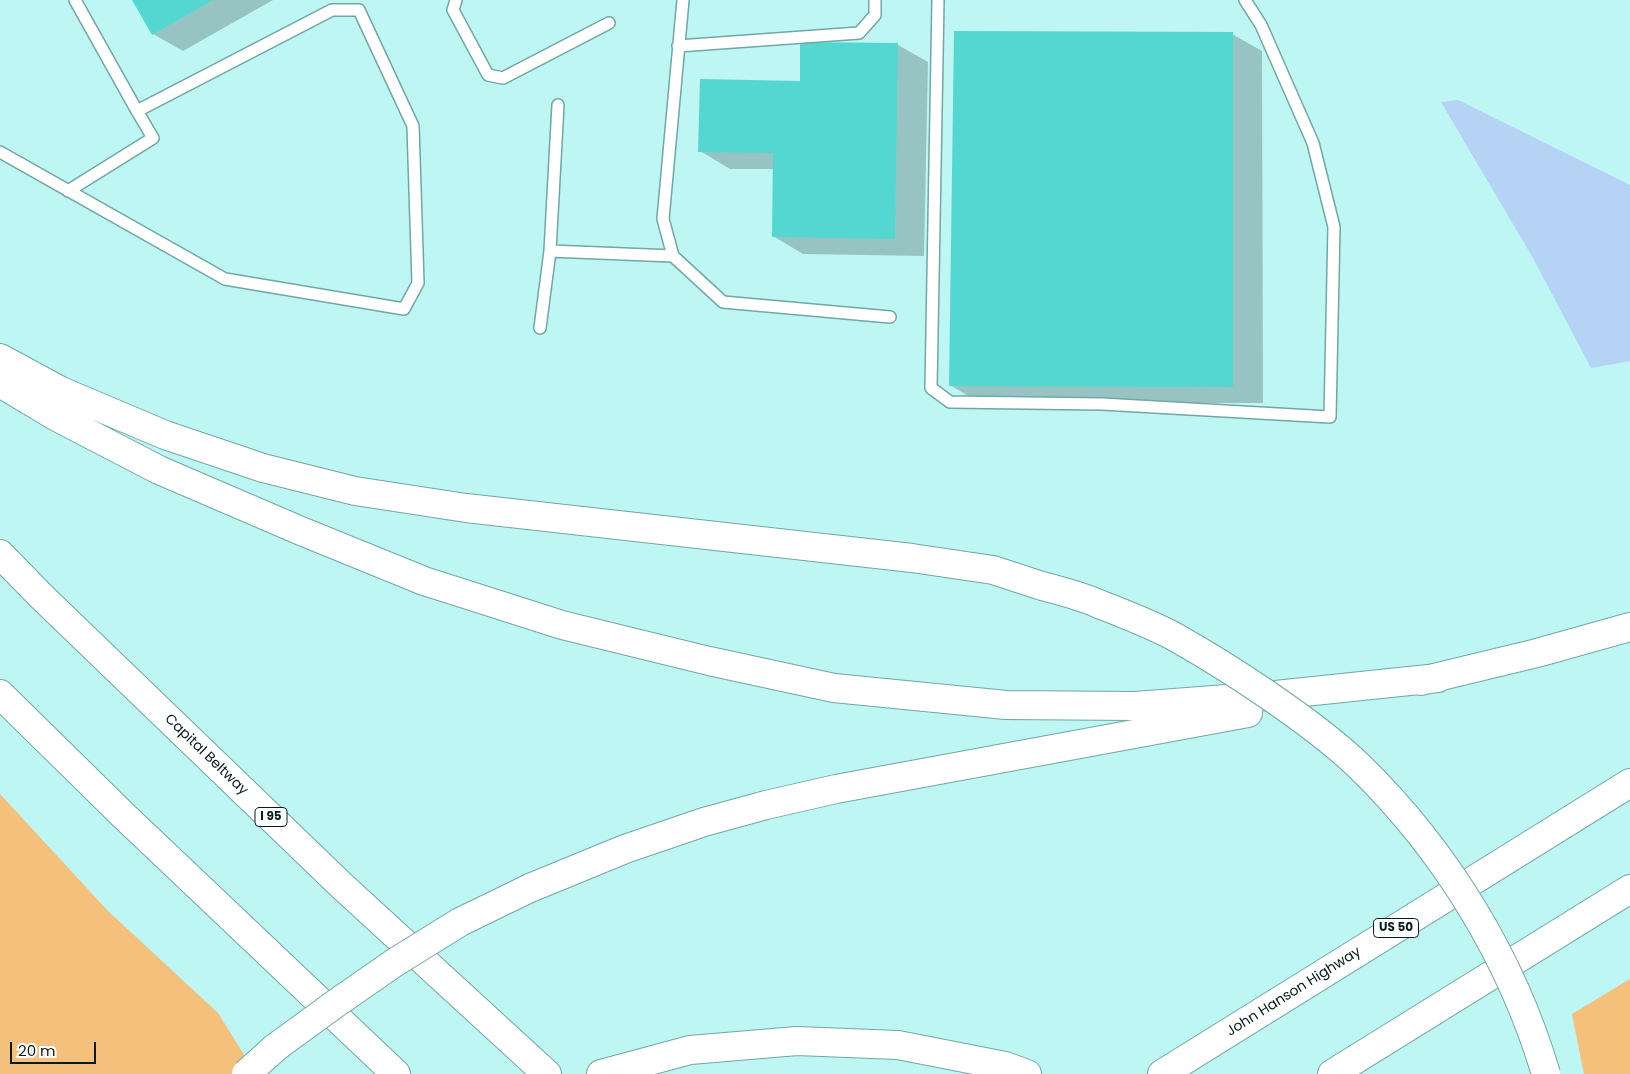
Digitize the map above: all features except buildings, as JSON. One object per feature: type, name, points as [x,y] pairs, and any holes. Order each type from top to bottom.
[{"type":"highway","points":[[0,358],[61,391],[165,436],[263,468],[355,491],[466,508],[912,558],[993,570],[1098,603],[1174,636],[1238,675],[1305,720],[1360,767],[1407,818],[1450,873],[1486,932],[1520,999],[1546,1074]]},
{"type":"highway","points":[[0,383],[55,416],[159,470],[424,581],[562,625],[709,662],[834,688],[1006,705],[1135,706],[1266,696],[1438,678]]},
{"type":"highway","name":"Capital Beltway","points":[[0,554],[341,885],[548,1074]]},
{"type":"highway","points":[[246,1074],[276,1047],[335,1004],[460,922],[530,888],[625,849],[704,822],[766,805],[846,787],[1438,678],[1537,654],[1630,627]]},
{"type":"highway","points":[[0,694],[122,814],[396,1074]]},
{"type":"highway","name":"John Hanson Highway","points":[[1162,1074],[1630,783]]},
{"type":"highway","points":[[1332,1074],[1630,890]]},
{"type":"highway","points":[[601,1074],[690,1050],[797,1041],[898,1045],[1005,1066],[1027,1074]]},
{"type":"lane","points":[[68,191],[153,138],[75,0]]},
{"type":"lane","points":[[456,0],[453,10],[488,75],[503,78],[609,23]]},
{"type":"lane","points":[[683,0],[663,219],[673,256],[723,302],[890,318]]},
{"type":"lane","points":[[678,46],[859,34],[875,15],[875,0]]},
{"type":"lane","points":[[938,0],[931,388],[950,402],[1102,404],[1330,417],[1334,227],[1313,143],[1261,25],[1245,0]]},
{"type":"lane","points":[[0,152],[225,279],[404,309],[418,283],[413,126],[359,10],[332,10],[137,111]]},
{"type":"lane","points":[[540,328],[550,251],[558,105]]},
{"type":"lane","points":[[550,251],[673,256]]},
{"type":"shaded area","points":[[0,794],[108,911],[218,1013],[253,1069],[260,1074],[0,1074]]},
{"type":"shaded area","points":[[1630,979],[1630,1074],[1584,1074],[1572,1014]]},
{"type":"water","points":[[1458,100],[1630,185],[1630,361],[1591,368],[1533,258],[1441,102]]}]
